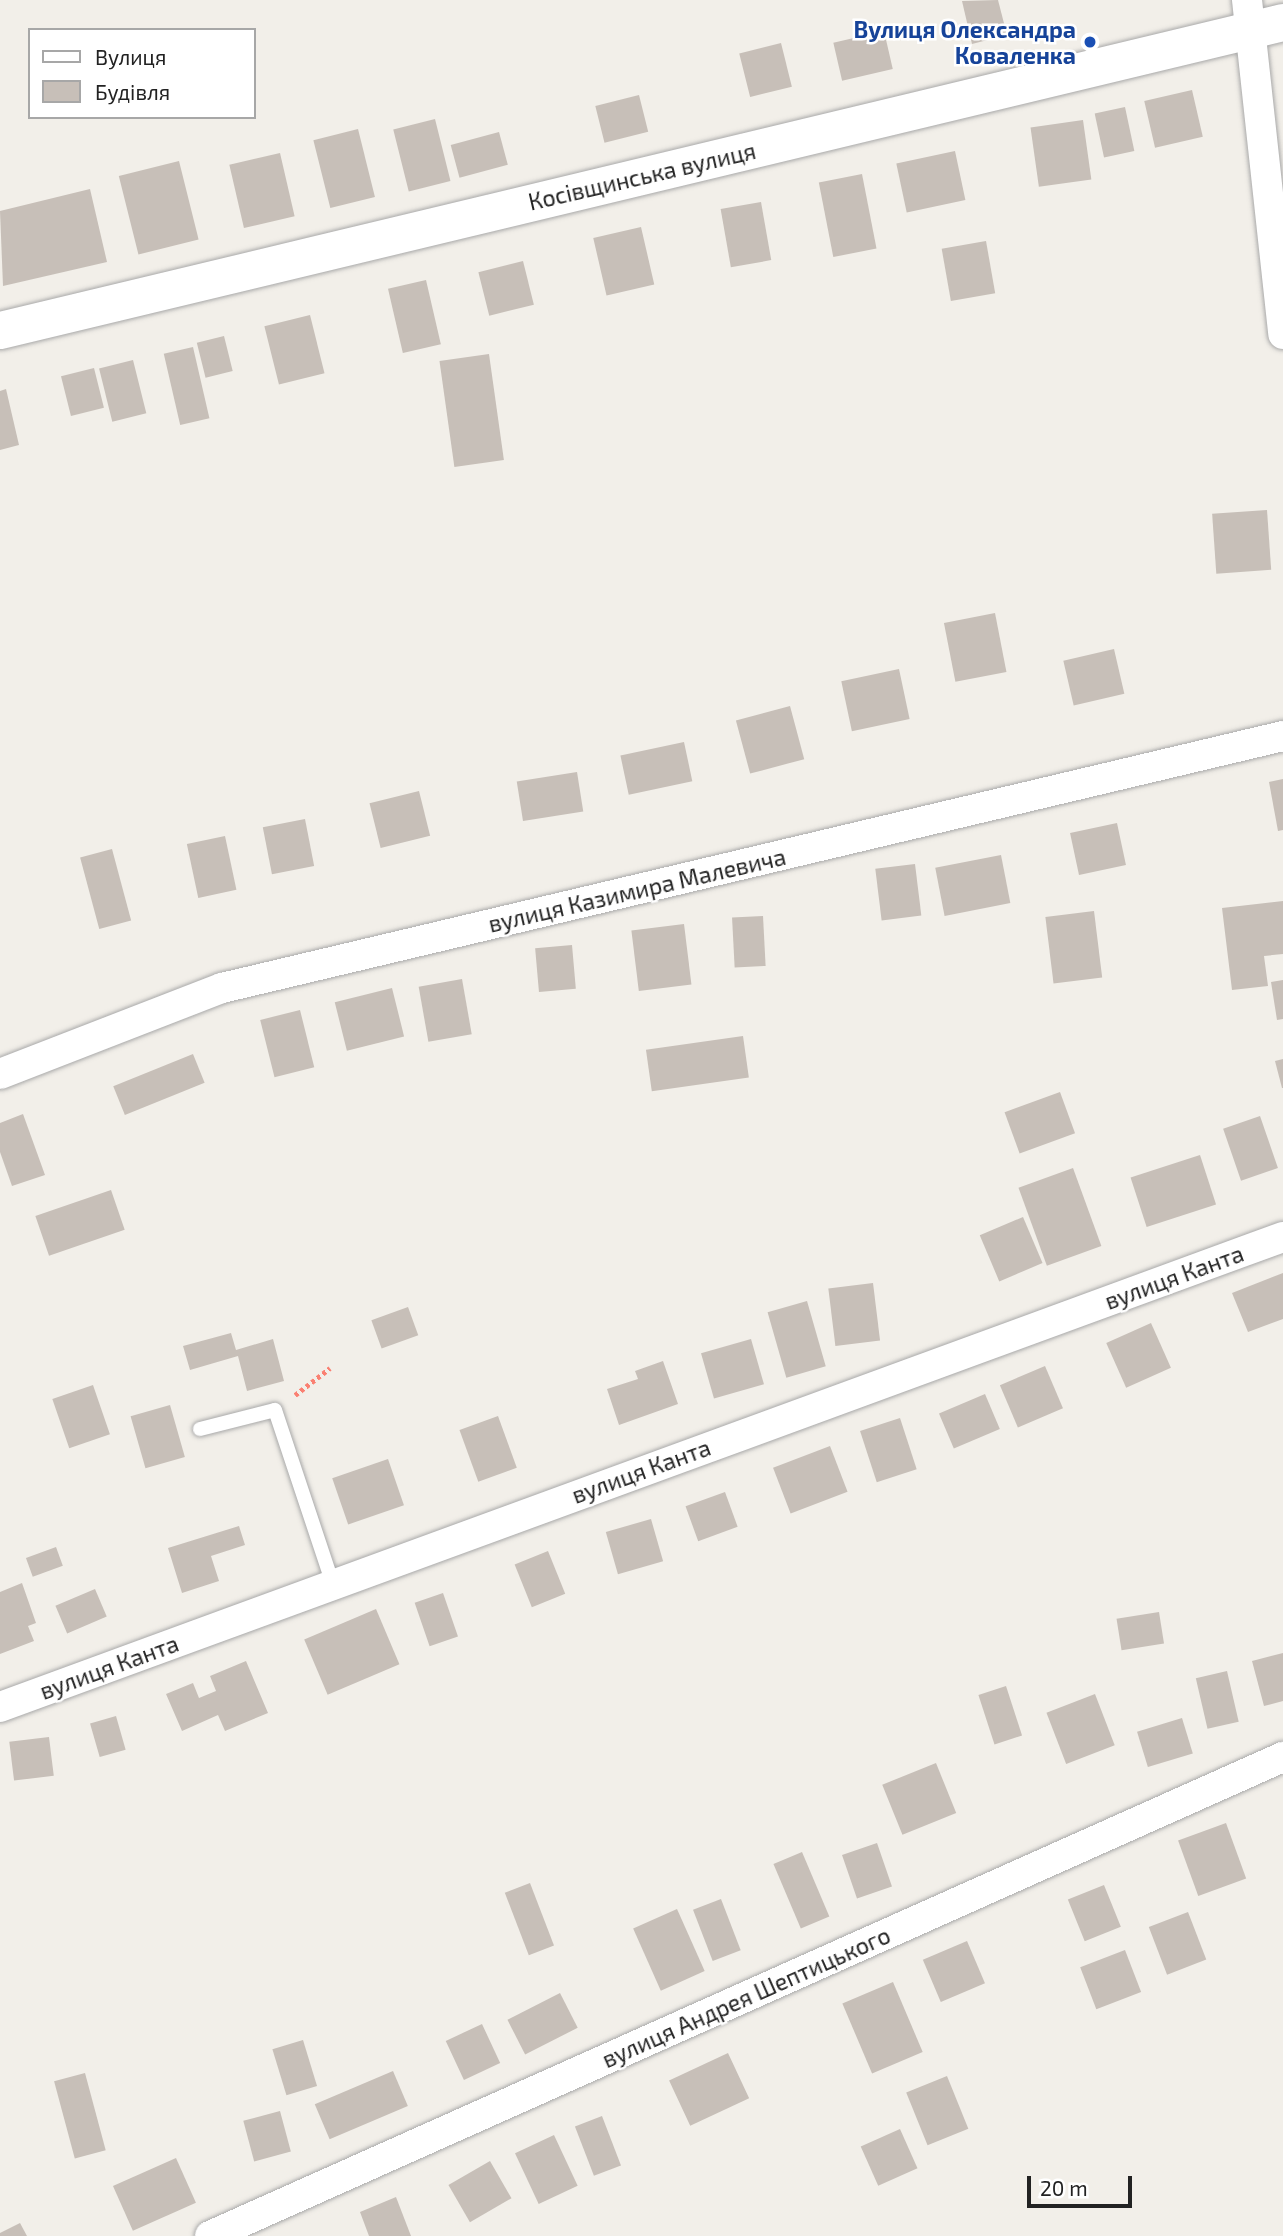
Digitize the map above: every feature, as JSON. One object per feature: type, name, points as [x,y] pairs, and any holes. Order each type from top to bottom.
[{"type":"street","name":"Косівщинська вулиця","points":[[0,330],[1248,15],[1283,22]]},
{"type":"street","points":[[1248,15],[1283,334]]},
{"type":"street","name":"вулиця Казимира Малевича","points":[[0,1074],[222,988],[1283,736]]},
{"type":"street","name":"вулиця Канта","points":[[0,1707],[1283,1237]]},
{"type":"street","name":"вулиця Андрея Шептицького","points":[[210,2236],[1283,1757]]},
{"type":"lane","points":[[200,1429],[275,1410],[333,1584]]},
{"type":"path","points":[[275,1410],[330,1368]]},
{"type":"building","points":[[998,0],[1007,35],[972,44],[962,1]]},
{"type":"building","points":[[884,31],[893,69],[842,81],[833,43]]},
{"type":"building","points":[[781,43],[792,87],[750,97],[739,53]]},
{"type":"building","points":[[1192,90],[1203,137],[1155,148],[1144,101]]},
{"type":"building","points":[[639,95],[648,132],[605,143],[595,106]]},
{"type":"building","points":[[1125,107],[1134,151],[1104,157],[1095,113]]},
{"type":"building","points":[[435,119],[450,181],[409,192],[393,129]]},
{"type":"building","points":[[1083,120],[1091,179],[1039,187],[1031,127]]},
{"type":"building","points":[[358,129],[375,197],[330,208],[313,140]]},
{"type":"building","points":[[499,132],[508,165],[460,178],[451,145]]},
{"type":"building","points":[[955,151],[965,200],[907,212],[896,163]]},
{"type":"building","points":[[280,153],[295,216],[244,228],[229,165]]},
{"type":"building","points":[[179,161],[199,240],[138,255],[119,176]]},
{"type":"building","points":[[862,174],[877,249],[833,257],[819,182]]},
{"type":"building","points":[[90,189],[107,262],[3,286],[0,211]]},
{"type":"building","points":[[761,202],[771,260],[731,267],[721,209]]},
{"type":"building","points":[[641,227],[654,284],[607,296],[593,238]]},
{"type":"building","points":[[986,241],[995,293],[951,301],[942,249]]},
{"type":"building","points":[[523,261],[534,305],[489,316],[478,272]]},
{"type":"building","points":[[426,280],[441,344],[403,353],[388,289]]},
{"type":"building","points":[[310,315],[325,373],[279,385],[264,326]]},
{"type":"building","points":[[224,336],[233,371],[206,378],[197,343]]},
{"type":"building","points":[[193,347],[209,418],[180,425],[164,354]]},
{"type":"building","points":[[489,354],[504,460],[454,467],[439,361]]},
{"type":"building","points":[[133,360],[146,413],[112,422],[99,368]]},
{"type":"building","points":[[94,368],[104,408],[71,416],[61,376]]},
{"type":"building","points":[[6,389],[19,445],[0,450],[0,391]]},
{"type":"building","points":[[1267,510],[1271,570],[1216,574],[1212,514]]},
{"type":"building","points":[[995,613],[1006,672],[955,682],[944,623]]},
{"type":"building","points":[[1114,649],[1124,694],[1074,706],[1063,661]]},
{"type":"building","points":[[899,669],[910,719],[852,731],[841,681]]},
{"type":"building","points":[[790,706],[804,759],[750,774],[736,720]]},
{"type":"building","points":[[684,742],[692,781],[629,795],[620,756]]},
{"type":"building","points":[[577,772],[583,812],[523,821],[517,782]]},
{"type":"building","points":[[1283,779],[1283,830],[1278,831],[1269,782]]},
{"type":"building","points":[[419,791],[430,836],[381,848],[370,803]]},
{"type":"building","points":[[305,819],[314,866],[272,874],[263,827]]},
{"type":"building","points":[[1117,823],[1126,865],[1079,875],[1070,833]]},
{"type":"building","points":[[225,836],[236,890],[198,898],[187,844]]},
{"type":"building","points":[[112,849],[131,920],[99,929],[80,858]]},
{"type":"building","points":[[1001,855],[1010,903],[945,916],[935,868]]},
{"type":"building","points":[[915,864],[921,916],[882,920],[875,869]]},
{"type":"building","points":[[1283,901],[1283,954],[1264,956],[1268,986],[1232,990],[1222,908]]},
{"type":"building","points":[[1094,911],[1102,978],[1054,983],[1045,917]]},
{"type":"building","points":[[763,916],[766,966],[735,968],[732,918]]},
{"type":"building","points":[[684,924],[691,985],[639,991],[631,930]]},
{"type":"building","points":[[572,945],[576,989],[539,992],[535,948]]},
{"type":"building","points":[[462,979],[472,1034],[428,1042],[419,987]]},
{"type":"building","points":[[1283,980],[1283,1019],[1277,1020],[1271,982]]},
{"type":"building","points":[[392,988],[404,1037],[347,1051],[335,1002]]},
{"type":"building","points":[[300,1010],[314,1067],[274,1077],[260,1020]]},
{"type":"building","points":[[743,1036],[749,1078],[652,1091],[646,1050]]},
{"type":"building","points":[[193,1054],[205,1083],[125,1115],[113,1086]]},
{"type":"building","points":[[1283,1059],[1283,1088],[1282,1088],[1275,1061]]},
{"type":"building","points":[[1060,1092],[1075,1133],[1020,1154],[1005,1112]]},
{"type":"building","points":[[23,1114],[45,1175],[12,1186],[0,1152],[0,1123]]},
{"type":"building","points":[[1260,1116],[1278,1168],[1241,1181],[1223,1129]]},
{"type":"building","points":[[1200,1155],[1216,1204],[1147,1227],[1131,1178]]},
{"type":"building","points":[[1073,1168],[1101,1246],[1047,1266],[1018,1188]]},
{"type":"building","points":[[111,1190],[125,1230],[49,1256],[35,1216]]},
{"type":"building","points":[[1023,1217],[1043,1263],[999,1281],[980,1235]]},
{"type":"building","points":[[1283,1273],[1283,1319],[1248,1332],[1232,1293]]},
{"type":"building","points":[[873,1283],[880,1341],[835,1346],[828,1288]]},
{"type":"building","points":[[807,1301],[826,1366],[786,1378],[768,1312]]},
{"type":"building","points":[[408,1307],[418,1335],[382,1349],[371,1320]]},
{"type":"building","points":[[1151,1323],[1171,1368],[1126,1388],[1106,1343]]},
{"type":"building","points":[[231,1333],[236,1350],[273,1339],[284,1381],[247,1391],[238,1356],[190,1370],[183,1346]]},
{"type":"building","points":[[751,1339],[764,1384],[714,1399],[701,1353]]},
{"type":"building","points":[[663,1361],[678,1404],[619,1425],[607,1389],[638,1379],[635,1371]]},
{"type":"building","points":[[1045,1366],[1063,1408],[1018,1427],[1000,1385]]},
{"type":"building","points":[[93,1385],[110,1434],[69,1448],[52,1399]]},
{"type":"building","points":[[985,1394],[1000,1429],[954,1449],[939,1414]]},
{"type":"building","points":[[170,1405],[185,1457],[145,1468],[131,1416]]},
{"type":"building","points":[[498,1416],[517,1468],[478,1482],[459,1430]]},
{"type":"building","points":[[900,1418],[917,1469],[877,1482],[860,1431]]},
{"type":"building","points":[[830,1446],[848,1492],[791,1514],[773,1468]]},
{"type":"building","points":[[388,1459],[404,1505],[348,1525],[332,1478]]},
{"type":"building","points":[[725,1492],[738,1527],[698,1541],[686,1506]]},
{"type":"building","points":[[651,1519],[663,1561],[618,1574],[606,1532]]},
{"type":"building","points":[[239,1526],[245,1545],[211,1556],[219,1581],[182,1593],[168,1548]]},
{"type":"building","points":[[56,1547],[63,1566],[33,1577],[26,1558]]},
{"type":"building","points":[[548,1551],[565,1594],[532,1607],[515,1564]]},
{"type":"building","points":[[22,1583],[36,1623],[28,1626],[34,1641],[0,1654],[0,1592]]},
{"type":"building","points":[[95,1589],[107,1617],[67,1633],[55,1606]]},
{"type":"building","points":[[443,1593],[458,1636],[430,1646],[415,1603]]},
{"type":"building","points":[[376,1609],[399,1664],[328,1695],[304,1639]]},
{"type":"building","points":[[1159,1612],[1164,1644],[1122,1650],[1117,1619]]},
{"type":"building","points":[[1283,1653],[1283,1701],[1264,1706],[1252,1661]]},
{"type":"building","points":[[246,1661],[268,1713],[225,1731],[218,1715],[182,1731],[166,1694],[193,1683],[199,1698],[216,1691],[210,1676]]},
{"type":"building","points":[[1227,1671],[1239,1722],[1208,1729],[1196,1678]]},
{"type":"building","points":[[1006,1686],[1022,1735],[994,1744],[978,1695]]},
{"type":"building","points":[[1095,1694],[1115,1745],[1066,1764],[1046,1713]]},
{"type":"building","points":[[116,1716],[126,1750],[100,1757],[90,1723]]},
{"type":"building","points":[[1182,1718],[1193,1753],[1148,1767],[1137,1732]]},
{"type":"building","points":[[49,1737],[54,1776],[14,1781],[9,1742]]},
{"type":"building","points":[[936,1763],[956,1813],[902,1835],[882,1785]]},
{"type":"building","points":[[1226,1823],[1246,1878],[1198,1896],[1178,1840]]},
{"type":"building","points":[[877,1843],[892,1886],[857,1899],[842,1855]]},
{"type":"building","points":[[802,1852],[829,1916],[801,1929],[773,1864]]},
{"type":"building","points":[[530,1883],[554,1946],[529,1955],[505,1893]]},
{"type":"building","points":[[1104,1885],[1121,1927],[1085,1941],[1068,1900]]},
{"type":"building","points":[[721,1899],[741,1950],[713,1961],[693,1910]]},
{"type":"building","points":[[677,1909],[705,1971],[661,1991],[633,1929]]},
{"type":"building","points":[[1188,1912],[1206,1960],[1167,1975],[1149,1927]]},
{"type":"building","points":[[967,1941],[985,1983],[941,2002],[923,1960]]},
{"type":"building","points":[[1125,1950],[1141,1992],[1096,2009],[1080,1967]]},
{"type":"building","points":[[893,1982],[923,2052],[872,2073],[842,2003]]},
{"type":"building","points":[[560,1993],[578,2028],[525,2055],[507,2020]]},
{"type":"building","points":[[482,2024],[500,2063],[464,2080],[446,2041]]},
{"type":"building","points":[[303,2040],[317,2086],[286,2095],[272,2049]]},
{"type":"building","points":[[728,2053],[749,2098],[690,2126],[669,2080]]},
{"type":"building","points":[[393,2071],[408,2106],[330,2139],[315,2104]]},
{"type":"building","points":[[85,2073],[106,2150],[75,2159],[54,2081]]},
{"type":"building","points":[[947,2076],[968,2129],[928,2145],[906,2092]]},
{"type":"building","points":[[280,2111],[291,2152],[254,2161],[243,2121]]},
{"type":"building","points":[[602,2116],[621,2165],[594,2176],[575,2126]]},
{"type":"building","points":[[900,2129],[917,2168],[878,2186],[861,2146]]},
{"type":"building","points":[[554,2135],[578,2186],[539,2204],[515,2153]]},
{"type":"building","points":[[176,2158],[196,2203],[133,2231],[113,2186]]},
{"type":"building","points":[[490,2161],[511,2198],[470,2222],[448,2185]]},
{"type":"building","points":[[396,2197],[411,2236],[369,2236],[360,2212]]},
{"type":"building","points":[[20,2223],[27,2236],[0,2236],[0,2233]]},
{"type":"place","name":"Вулиця Олександра Коваленка","points":[[1090,42]]}]
